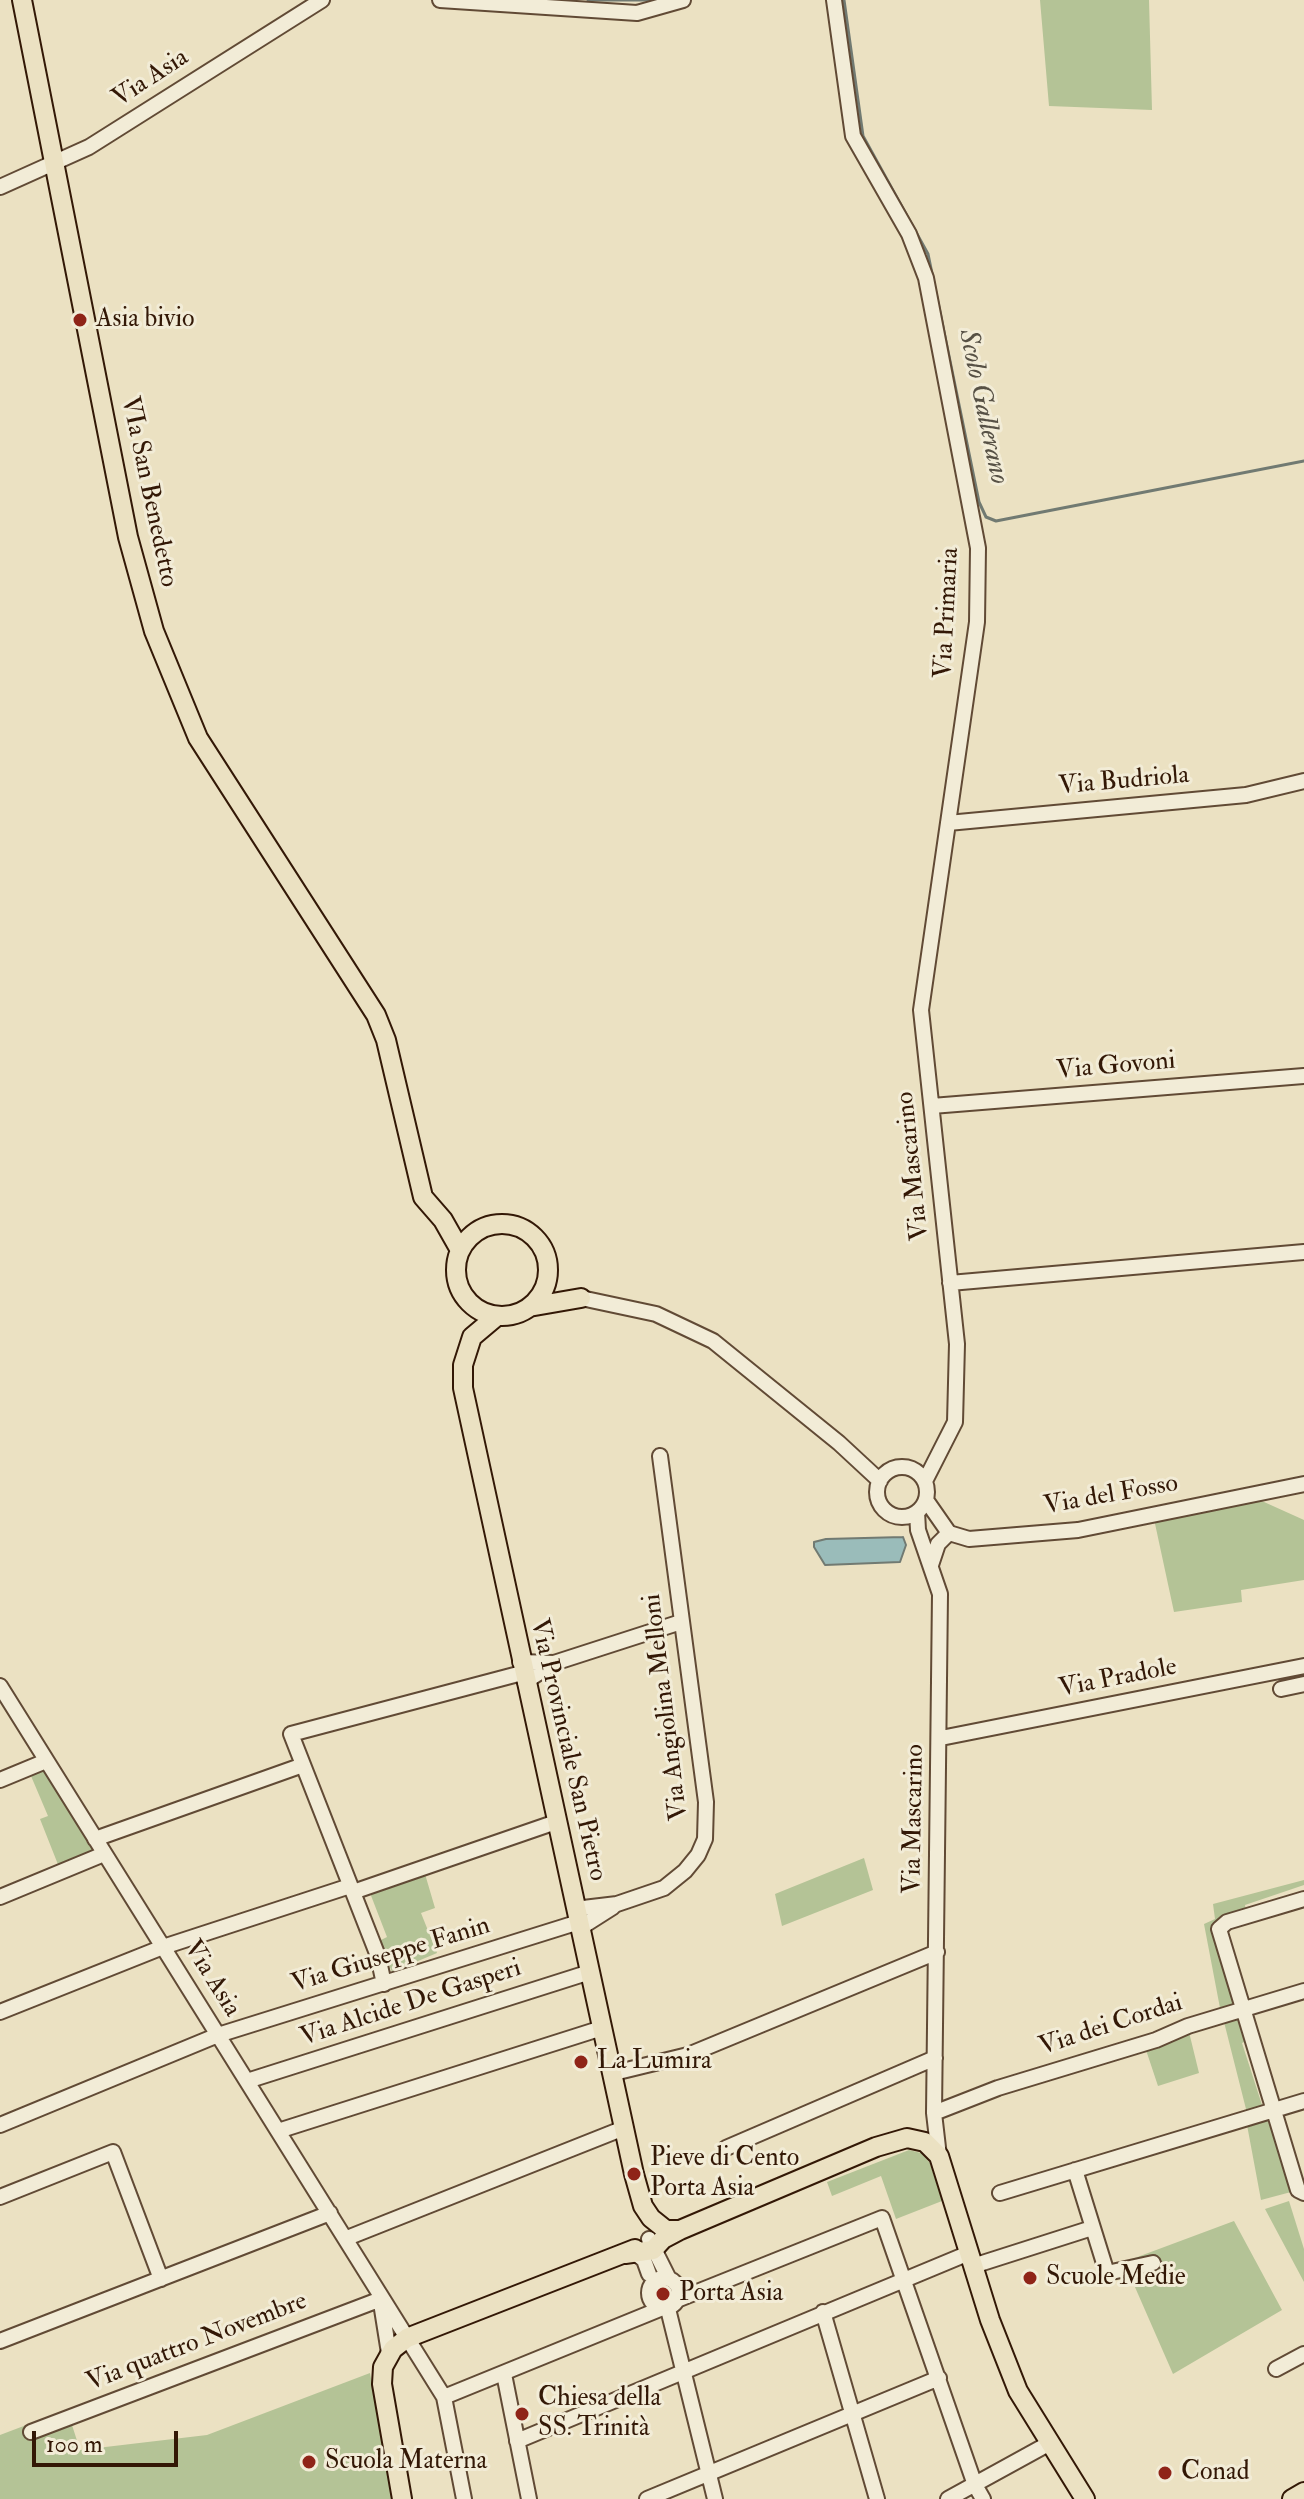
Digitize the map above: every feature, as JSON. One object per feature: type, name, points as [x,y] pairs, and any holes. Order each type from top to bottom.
[{"type":"main road","name":"VIa San Benedetto","points":[[22,0],[128,537],[154,631],[198,738],[376,1015],[386,1040],[423,1197],[443,1220]]},
{"type":"main road","points":[[443,1220],[478,1230],[504,1224],[528,1232],[542,1247],[547,1275],[539,1296],[528,1308]]},
{"type":"main road","points":[[443,1220],[460,1250],[457,1281],[468,1301],[483,1312],[497,1316]]},
{"type":"main road","points":[[460,1250],[478,1230]]},
{"type":"main road","points":[[547,1275],[581,1298]]},
{"type":"main road","points":[[472,1337],[497,1316],[581,1298]]},
{"type":"main road","name":"Via Provinciale San Pietro","points":[[468,1301],[473,1316],[472,1337],[463,1365],[463,1388],[522,1672],[614,2073],[634,2174],[652,2242]]},
{"type":"main road","points":[[402,2499],[382,2384],[383,2367],[389,2353],[407,2338],[652,2242],[876,2147],[914,2139],[932,2147],[939,2156],[1010,2374],[1048,2444],[1085,2499]]},
{"type":"main road","points":[[1292,2499],[1304,2492]]},
{"type":"street","name":"Via Asia","points":[[0,187],[89,147],[322,0]]},
{"type":"street","points":[[440,0],[637,13],[683,0]]},
{"type":"street","name":"Via Primaria","points":[[834,0],[853,136],[909,234],[926,278],[978,548],[977,622],[921,1010]]},
{"type":"street","name":"Via Budriola","points":[[948,823],[1246,795],[1304,781]]},
{"type":"street","name":"Via Mascarino","points":[[921,1010],[957,1344],[955,1422],[939,1457],[921,1476]]},
{"type":"street","name":"Via Govoni","points":[[932,1106],[1304,1076]]},
{"type":"street","points":[[950,1283],[1304,1252]]},
{"type":"street","points":[[581,1298],[656,1314],[713,1341],[883,1477]]},
{"type":"street","name":"Via Angiolina Melloni","points":[[578,1919],[650,1894],[676,1879],[698,1855],[705,1839],[706,1802],[660,1456]]},
{"type":"street","points":[[883,1477],[901,1467],[921,1476],[917,1510]]},
{"type":"street","points":[[883,1477],[880,1503],[891,1514],[917,1510],[936,1515],[949,1533],[938,1544],[931,1565]]},
{"type":"street","name":"Via del Fosso","points":[[949,1533],[969,1539],[1078,1530],[1304,1484]]},
{"type":"street","name":"Via Mascarino","points":[[917,1510],[918,1530],[940,1594],[941,1738],[934,2113],[939,2156]]},
{"type":"street","points":[[384,1984],[378,1956],[291,1734],[554,1663],[681,1622]]},
{"type":"street","points":[[522,1672],[554,1663]]},
{"type":"street","name":"Via Pradole","points":[[941,1738],[1304,1666]]},
{"type":"street","points":[[1281,1689],[1304,1684]]},
{"type":"street","name":"Via Asia","points":[[0,1686],[4,1701],[46,1761],[444,2397]]},
{"type":"street","points":[[0,1780],[46,1761]]},
{"type":"street","points":[[95,1839],[303,1765]]},
{"type":"street","points":[[0,2012],[163,1947],[556,1822]]},
{"type":"street","points":[[0,1897],[104,1854]]},
{"type":"street","points":[[1304,1899],[1220,1926],[1298,2190],[1304,2193]]},
{"type":"street","name":"Via Giuseppe Fanin","points":[[0,2125],[218,2035],[578,1919]]},
{"type":"street","points":[[614,2073],[688,2055],[937,1952]]},
{"type":"street","name":"Via Alcide De Gasperi","points":[[247,2081],[590,1972]]},
{"type":"street","name":"Via dei Cordai","points":[[934,2113],[1304,1991]]},
{"type":"street","points":[[278,2131],[602,2028]]},
{"type":"street","points":[[726,2148],[935,2058]]},
{"type":"street","points":[[1000,2193],[1304,2101]]},
{"type":"street","points":[[914,2139],[934,2113]]},
{"type":"street","points":[[347,2238],[624,2128]]},
{"type":"street","points":[[0,2197],[113,2152],[161,2279]]},
{"type":"street","points":[[1075,2170],[1107,2273],[1153,2263]]},
{"type":"street","points":[[0,2341],[330,2213]]},
{"type":"street","points":[[464,2499],[444,2397],[882,2218],[906,2278],[975,2485],[983,2499]]},
{"type":"street","points":[[517,2441],[906,2278],[1092,2228]]},
{"type":"street","points":[[652,2242],[669,2279],[677,2287],[668,2306]]},
{"type":"street","points":[[652,2242],[648,2261],[650,2280],[668,2306],[715,2499]]},
{"type":"street","points":[[650,2280],[669,2279]]},
{"type":"street","name":"Via Asia","points":[[381,2299],[389,2353]]},
{"type":"street","name":"Via quattro Novembre","points":[[31,2432],[381,2299]]},
{"type":"street","points":[[823,2312],[877,2499]]},
{"type":"street","points":[[1276,2369],[1304,2354]]},
{"type":"street","points":[[504,2374],[529,2499]]},
{"type":"street","points":[[647,2499],[939,2378]]},
{"type":"street","points":[[948,2499],[1048,2444]]},
{"type":"green space","points":[[1040,0],[1149,0],[1152,110],[1049,106]]},
{"type":"green space","points":[[1253,1497],[1304,1520],[1304,1580],[1241,1590],[1242,1602],[1174,1612],[1154,1519]]},
{"type":"green space","points":[[44,1771],[94,1852],[59,1867],[40,1819],[48,1816],[31,1776]]},
{"type":"green space","points":[[864,1858],[873,1890],[782,1926],[775,1894]]},
{"type":"green space","points":[[425,1874],[435,1908],[421,1913],[437,1953],[392,1972],[379,1941],[387,1937],[370,1893]]},
{"type":"green space","points":[[1304,1880],[1304,1885],[1245,1905],[1246,1911],[1223,1920],[1237,2004],[1220,2008],[1204,1924],[1215,1919],[1213,1904]]},
{"type":"green space","points":[[1242,2017],[1249,2040],[1242,2043],[1263,2108],[1247,2113],[1224,2022]]},
{"type":"green space","points":[[1189,2032],[1199,2073],[1158,2086],[1146,2050]]},
{"type":"green space","points":[[1268,2118],[1291,2192],[1261,2200],[1247,2125]]},
{"type":"green space","points":[[909,2150],[921,2153],[930,2163],[942,2201],[896,2219],[881,2176],[832,2196],[827,2182]]},
{"type":"green space","points":[[1289,2201],[1304,2249],[1304,2282],[1265,2209]]},
{"type":"green space","points":[[1234,2221],[1282,2310],[1173,2374],[1124,2262]]},
{"type":"green space","points":[[370,2373],[393,2499],[0,2499],[0,2435],[58,2413],[63,2427],[72,2425],[80,2450],[207,2435]]},
{"type":"water","points":[[903,1537],[906,1545],[900,1562],[825,1565],[814,1547],[814,1542],[826,1539]]},
{"type":"waterway","name":"Scolo Gallerano","points":[[588,0],[649,0]]},
{"type":"waterway","name":"Scolo Gallerano","points":[[844,0],[863,136],[928,254],[979,502],[986,517],[996,521],[1304,461]]},
{"type":"place","name":"Asia bivio","points":[[80,320]]},
{"type":"place","name":"La Lumira","points":[[581,2062]]},
{"type":"place","name":"Pieve di Cento Porta Asia","points":[[634,2174]]},
{"type":"place","name":"Scuole Medie","points":[[1030,2278]]},
{"type":"place","name":"Porta Asia","points":[[663,2294]]},
{"type":"place","name":"Chiesa della SS. Trinità","points":[[522,2414]]},
{"type":"place","name":"Scuola Materna","points":[[309,2462]]},
{"type":"place","name":"Conad","points":[[1165,2473]]}]
